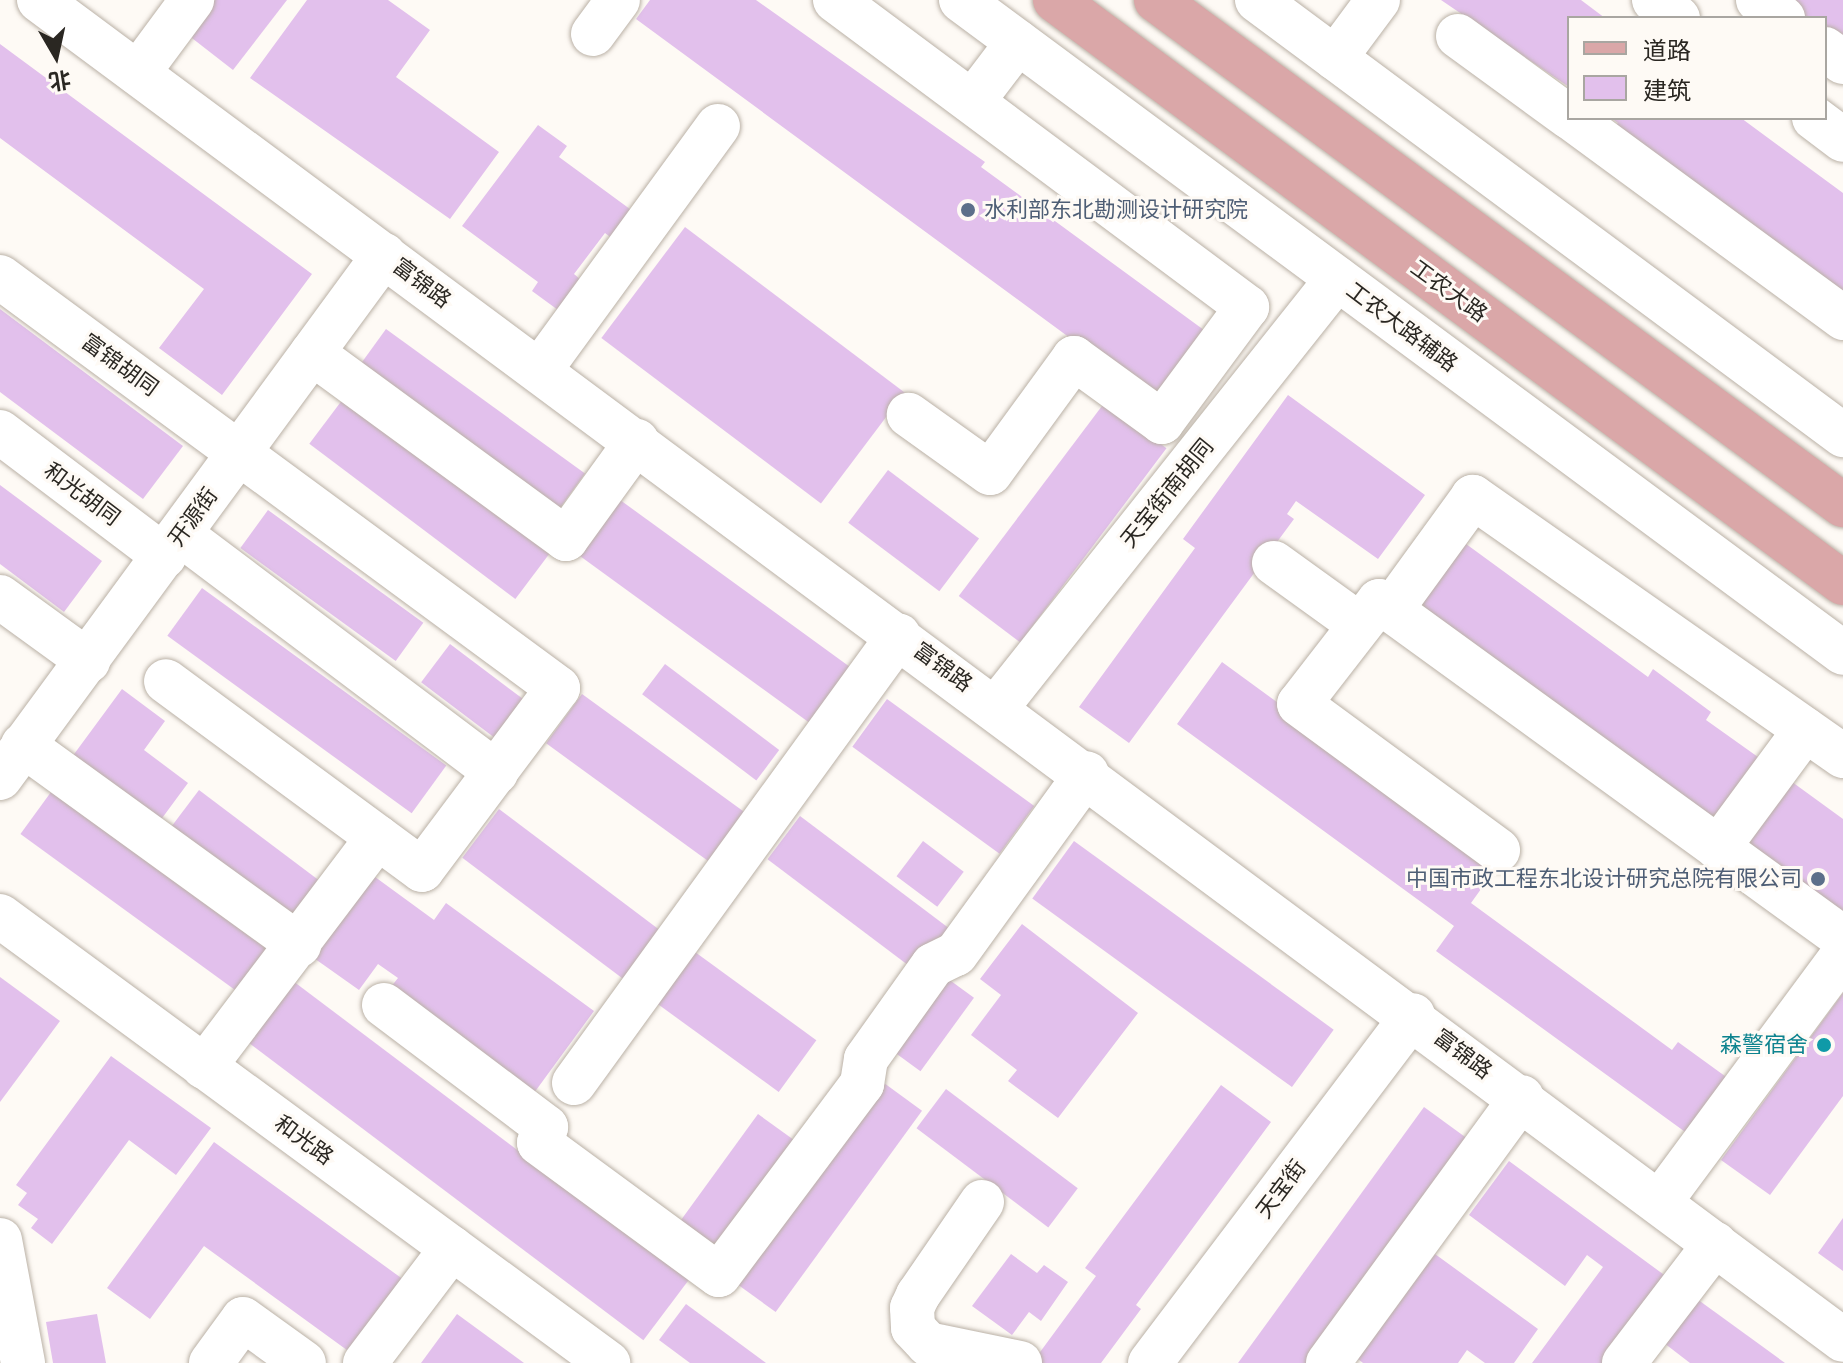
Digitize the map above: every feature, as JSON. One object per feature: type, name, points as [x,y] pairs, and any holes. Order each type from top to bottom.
[{"type":"main road","name":"工农大路","points":[[1055,0],[1843,583]]},
{"type":"main road","points":[[1156,0],[1843,505]]},
{"type":"street","name":"富锦路","points":[[39,0],[1413,1015],[1843,1340]]},
{"type":"street","points":[[138,73],[192,0]]},
{"type":"street","points":[[835,0],[1247,307],[1162,422],[1074,358],[990,473],[909,415]]},
{"type":"street","name":"工农大路辅路","points":[[961,0],[1843,653]]},
{"type":"street","points":[[1257,0],[1843,435]]},
{"type":"street","points":[[1335,58],[1378,0]]},
{"type":"street","points":[[1654,0],[1675,16]]},
{"type":"street","points":[[1758,0],[1780,16]]},
{"type":"street","points":[[1458,36],[1567,115]]},
{"type":"street","points":[[973,101],[1018,42]]},
{"type":"street","points":[[1574,120],[1843,318]]},
{"type":"street","points":[[1817,120],[1843,140]]},
{"type":"street","points":[[540,370],[718,126]]},
{"type":"street","name":"开源街","points":[[12,761],[384,255]]},
{"type":"street","name":"富锦胡同","points":[[0,277],[558,688],[496,772]]},
{"type":"street","name":"天宝街南胡同","points":[[997,707],[1337,279]]},
{"type":"street","points":[[312,353],[566,539],[637,441]]},
{"type":"street","name":"和光胡同","points":[[0,432],[172,545],[496,772]]},
{"type":"street","points":[[1498,850],[1299,704],[1376,618],[1473,497],[1843,756]]},
{"type":"street","points":[[1274,563],[1376,618],[1718,848],[1843,938]]},
{"type":"street","points":[[0,597],[88,661]]},
{"type":"street","points":[[574,1083],[899,635]]},
{"type":"street","points":[[166,681],[422,870],[496,772]]},
{"type":"street","points":[[1718,848],[1805,730]]},
{"type":"street","points":[[12,761],[299,945]]},
{"type":"street","points":[[384,1005],[546,1127],[539,1143],[719,1275],[862,1084],[866,1059],[933,965],[956,954],[1087,773]]},
{"type":"street","points":[[204,1067],[378,837]]},
{"type":"street","name":"和光路","points":[[0,916],[608,1363]]},
{"type":"street","points":[[1660,1202],[1843,955]]},
{"type":"street","name":"天宝街","points":[[1150,1363],[1413,1015]]},
{"type":"street","points":[[1328,1363],[1522,1097]]},
{"type":"street","points":[[982,1202],[912,1308],[913,1328],[928,1344],[958,1358],[1020,1363]]},
{"type":"street","points":[[0,1240],[23,1363]]},
{"type":"street","points":[[1624,1363],[1715,1244]]},
{"type":"street","points":[[365,1363],[452,1248]]},
{"type":"street","points":[[211,1363],[243,1319],[304,1363]]},
{"type":"building","points":[[215,0],[287,0],[233,70],[188,35]]},
{"type":"building","points":[[307,0],[388,0],[430,30],[396,77],[499,152],[450,219],[250,78]]},
{"type":"building","name":"水利部东北勘测设计研究院","points":[[650,0],[756,0],[985,162],[981,167],[1208,333],[1157,402],[636,19]]},
{"type":"building","points":[[1441,0],[1581,0],[1602,16],[1567,16],[1567,86]]},
{"type":"building","points":[[1781,0],[1843,0],[1843,46],[1827,34],[1827,16],[1802,16]]},
{"type":"building","points":[[0,44],[312,274],[222,395],[159,348],[204,289],[0,138]]},
{"type":"building","points":[[1614,120],[1744,120],[1843,193],[1843,296],[1798,263],[1801,259],[1614,127],[1618,123]]},
{"type":"building","points":[[538,125],[567,146],[559,157],[634,212],[614,240],[605,233],[574,274],[581,280],[558,310],[532,291],[538,282],[462,226]]},
{"type":"building","points":[[685,227],[905,392],[821,504],[601,338]]},
{"type":"building","points":[[0,309],[183,446],[143,499],[0,392]]},
{"type":"building","points":[[386,329],[585,474],[556,513],[357,369]]},
{"type":"building","points":[[346,395],[552,550],[515,599],[309,444]]},
{"type":"building","points":[[1288,395],[1425,495],[1378,559],[1296,501],[1287,514],[1294,519],[1129,743],[1079,707],[1195,548],[1183,539]]},
{"type":"building","points":[[1105,402],[1166,448],[1020,642],[959,596]]},
{"type":"building","points":[[888,470],[979,539],[939,591],[848,523]]},
{"type":"building","points":[[0,485],[102,561],[64,612],[0,564]]},
{"type":"building","points":[[616,497],[858,673],[817,729],[575,553]]},
{"type":"building","points":[[268,510],[423,623],[396,661],[240,548]]},
{"type":"building","points":[[1462,541],[1648,677],[1653,669],[1711,712],[1706,720],[1765,762],[1720,823],[1417,602]]},
{"type":"building","points":[[202,588],[446,766],[412,813],[167,636]]},
{"type":"building","points":[[450,644],[529,704],[500,742],[421,682]]},
{"type":"building","points":[[1222,662],[1499,864],[1471,903],[1672,1050],[1678,1042],[1729,1079],[1688,1134],[1436,951],[1454,926],[1177,724]]},
{"type":"building","points":[[665,664],[779,750],[756,780],[642,694]]},
{"type":"building","points":[[122,689],[165,721],[144,750],[188,783],[157,825],[69,761]]},
{"type":"building","points":[[582,694],[749,816],[714,865],[546,743]]},
{"type":"building","points":[[887,699],[1034,806],[1000,854],[852,747]]},
{"type":"building","name":"中国市政工程东北设计研究总院有限公司","points":[[1788,779],[1843,819],[1843,915],[1743,842]]},
{"type":"building","points":[[199,790],[329,888],[301,926],[171,828]]},
{"type":"building","points":[[51,792],[269,951],[239,993],[20,834]]},
{"type":"building","points":[[499,809],[664,934],[628,982],[462,858]]},
{"type":"building","points":[[800,816],[949,929],[917,972],[768,859]]},
{"type":"building","points":[[923,841],[964,872],[937,907],[897,876]]},
{"type":"building","points":[[1074,841],[1334,1030],[1292,1087],[1032,898]]},
{"type":"building","points":[[371,874],[434,920],[446,903],[594,1011],[534,1093],[390,988],[398,978],[378,964],[359,990],[311,956]]},
{"type":"building","points":[[1022,924],[1138,1013],[1058,1118],[1008,1081],[1017,1070],[971,1035],[1001,995],[980,979]]},
{"type":"building","points":[[695,952],[816,1040],[779,1092],[657,1004]]},
{"type":"building","points":[[940,973],[974,998],[920,1071],[887,1047]]},
{"type":"building","points":[[0,977],[60,1021],[0,1102]]},
{"type":"building","points":[[289,978],[689,1280],[643,1340],[243,1039]]},
{"type":"building","name":"森警宿舍","points":[[1843,993],[1843,1096],[1770,1195],[1721,1160]]},
{"type":"building","points":[[111,1056],[211,1128],[176,1175],[129,1140],[52,1244],[31,1228],[38,1219],[18,1205],[27,1193],[16,1185]]},
{"type":"building","points":[[884,1083],[922,1111],[776,1312],[738,1284]]},
{"type":"building","points":[[1221,1085],[1271,1122],[1136,1305],[1141,1309],[1101,1363],[1032,1363],[1096,1276],[1085,1268]]},
{"type":"building","points":[[946,1089],[1078,1188],[1048,1227],[917,1128]]},
{"type":"building","points":[[1424,1107],[1469,1140],[1307,1363],[1238,1363]]},
{"type":"building","points":[[758,1114],[794,1140],[712,1252],[676,1226]]},
{"type":"building","points":[[214,1142],[404,1280],[351,1353],[204,1246],[150,1319],[107,1288]]},
{"type":"building","points":[[1509,1161],[1667,1277],[1604,1363],[1532,1363],[1603,1267],[1587,1255],[1565,1286],[1469,1215]]},
{"type":"building","points":[[1843,1218],[1843,1271],[1818,1253]]},
{"type":"building","points":[[1011,1254],[1037,1273],[1044,1265],[1068,1282],[1041,1321],[1029,1312],[1012,1335],[972,1306]]},
{"type":"building","points":[[1435,1254],[1538,1329],[1514,1363],[1485,1363],[1467,1350],[1458,1363],[1363,1363],[1358,1359]]},
{"type":"building","points":[[1697,1299],[1785,1363],[1690,1363],[1664,1343]]},
{"type":"building","points":[[686,1304],[766,1363],[690,1363],[659,1340]]},
{"type":"building","points":[[97,1314],[106,1363],[53,1363],[46,1322]]},
{"type":"building","points":[[457,1314],[524,1363],[421,1363]]},
{"type":"place","name":"水利部东北勘测设计研究院","points":[[968,210]]},
{"type":"place","name":"中国市政工程东北设计研究总院有限公司","points":[[1818,879]]},
{"type":"place","name":"森警宿舍","points":[[1824,1045]]}]
